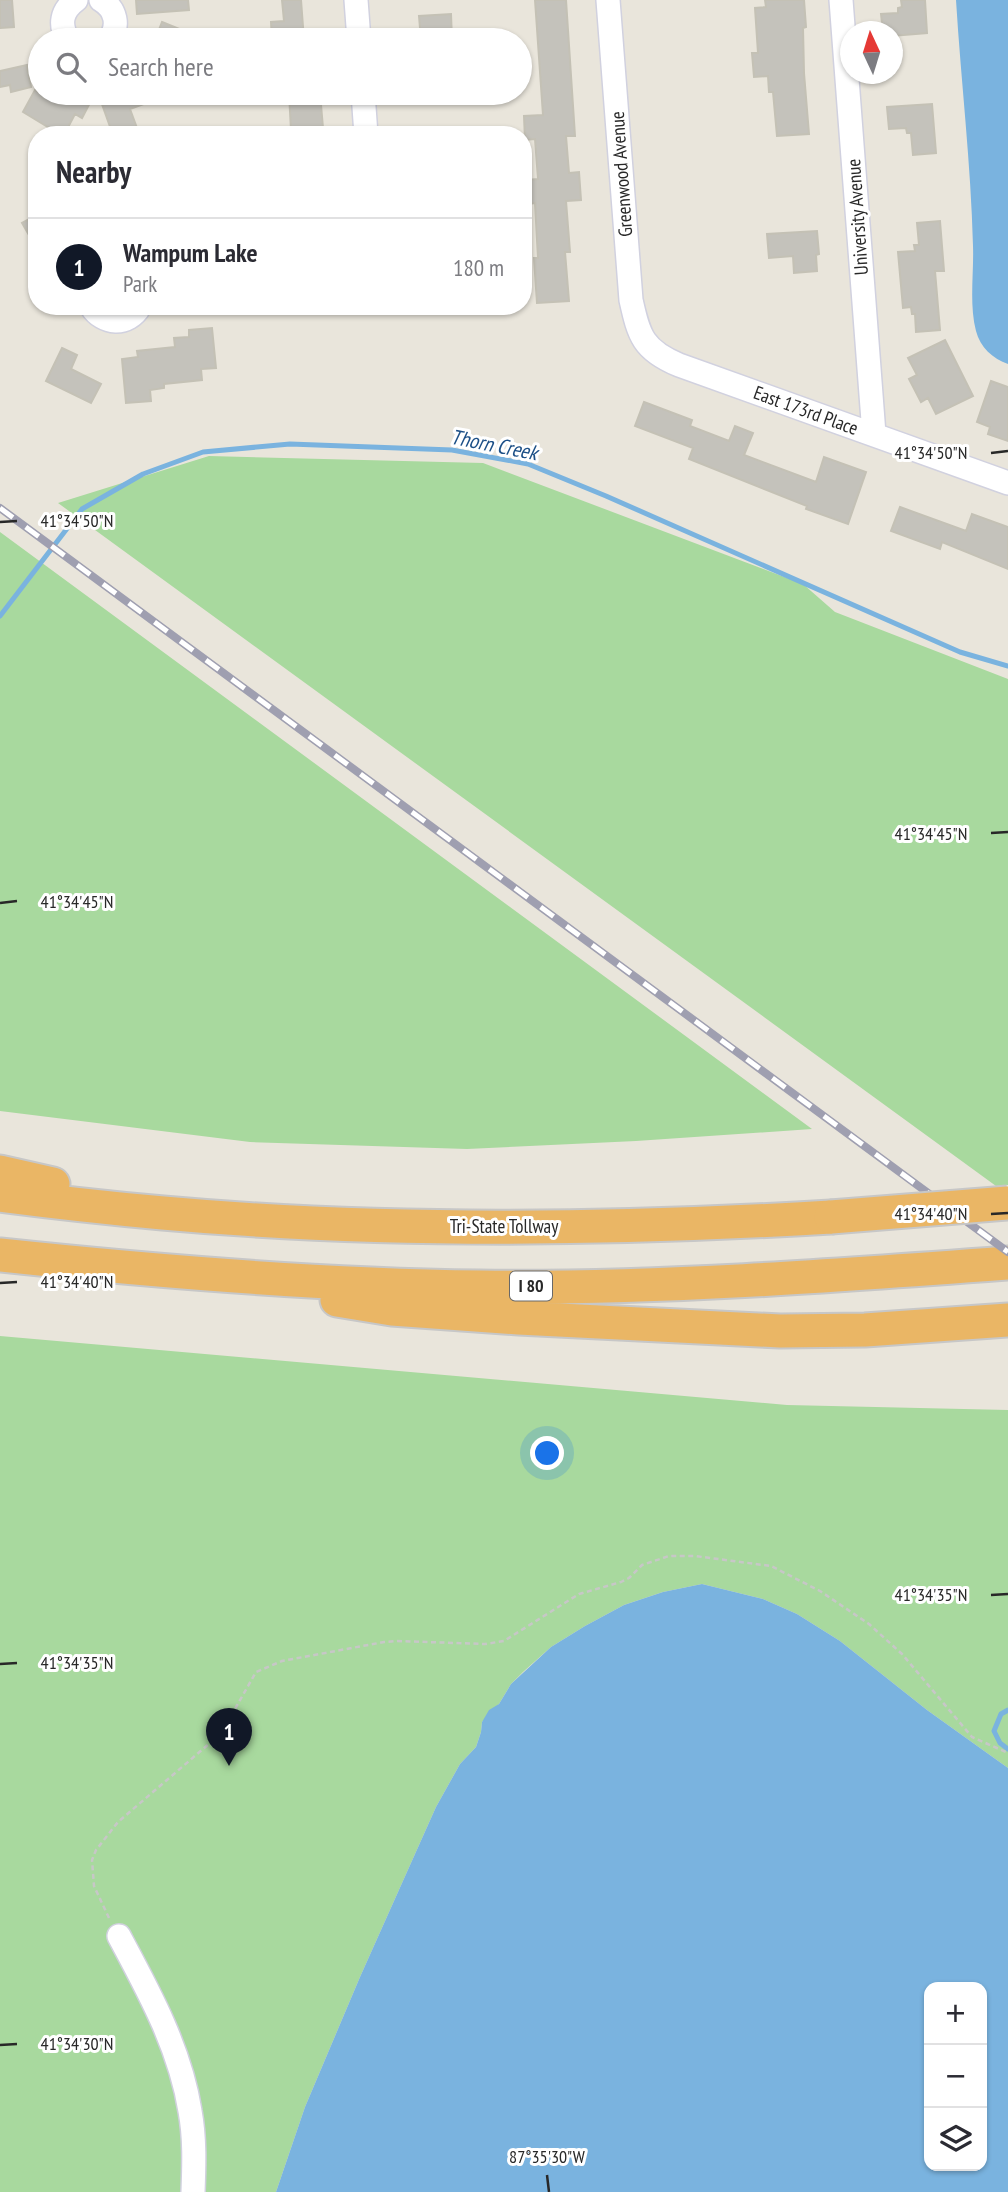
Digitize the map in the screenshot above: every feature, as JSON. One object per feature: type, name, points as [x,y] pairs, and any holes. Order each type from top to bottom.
[{"type":"highway","points":[[0,1172],[164,1213]]},
{"type":"highway","name":"Tri-State Tollway","points":[[0,1195],[164,1213],[269,1221],[471,1227],[645,1226],[831,1217],[1008,1203]]},
{"type":"highway","name":"I 80","points":[[0,1255],[158,1272],[271,1280],[480,1287],[709,1283],[1008,1263]]},
{"type":"highway","points":[[158,1272],[392,1309],[519,1318],[780,1331],[866,1330],[992,1321]]},
{"type":"street","points":[[64,28],[63,15],[76,0]]},
{"type":"street","points":[[101,0],[112,10],[115,28]]},
{"type":"street","points":[[356,0],[358,28]]},
{"type":"street","name":"Greenwood Avenue","points":[[608,0],[631,300],[638,330],[646,345]]},
{"type":"street","name":"University Avenue","points":[[841,0],[874,434]]},
{"type":"street","points":[[364,105],[365,126]]},
{"type":"street","points":[[99,315],[112,322],[130,318],[132,315]]},
{"type":"street","name":"East 173rd Place","points":[[646,345],[670,361],[1008,482]]},
{"type":"street","points":[[119,1936],[153,2000],[181,2072],[190,2110],[194,2151],[193,2192]]},
{"type":"path","points":[[119,1936],[94,1886],[92,1860],[96,1850],[118,1822],[210,1743],[227,1723],[256,1672],[282,1661],[384,1642],[485,1644],[504,1641],[579,1594],[621,1582],[642,1565],[669,1556],[695,1556],[771,1566],[820,1591],[887,1639],[972,1737],[1008,1753]]},
{"type":"green space","points":[[209,456],[483,463],[803,584],[835,612],[1008,679],[1008,1185],[996,1186],[58,503]]},
{"type":"green space","points":[[0,532],[812,1129],[467,1149],[250,1142],[0,1111]]},
{"type":"green space","points":[[0,1336],[787,1405],[1008,1410],[1008,1768],[927,1710],[840,1641],[797,1614],[763,1599],[702,1584],[663,1592],[624,1605],[551,1647],[511,1684],[499,1704],[482,1722],[476,1747],[460,1764],[436,1807],[360,1977],[305,2107],[276,2192],[0,2192]]},
{"type":"water","points":[[956,0],[1008,0],[1008,364],[992,356],[984,347],[974,321],[970,184]]},
{"type":"water","points":[[702,1584],[763,1599],[797,1614],[840,1641],[927,1710],[1008,1768],[1008,2192],[276,2192],[305,2107],[360,1977],[436,1807],[460,1764],[476,1747],[482,1722],[489,1710],[499,1704],[511,1684],[551,1647],[624,1605],[663,1592]]},
{"type":"building","points":[[0,0],[12,0],[14,27],[0,28]]},
{"type":"building","points":[[136,0],[188,0],[189,10],[137,14]]},
{"type":"building","points":[[282,0],[301,0],[303,28],[271,28],[271,22],[284,21]]},
{"type":"building","points":[[535,0],[566,0],[575,136],[566,136],[569,173],[579,172],[581,200],[566,201],[570,252],[565,252],[569,301],[537,303],[534,258],[538,258],[532,180],[538,179],[535,139],[532,139],[532,126],[524,126],[524,116],[543,115]]},
{"type":"building","points":[[765,0],[804,0],[804,73],[809,134],[777,136],[773,92],[769,92],[768,76],[754,77],[752,53],[758,53],[755,8],[766,7]]},
{"type":"building","points":[[901,0],[925,0],[927,33],[903,35],[903,21],[882,21],[881,14],[898,13],[898,8],[902,7]]},
{"type":"building","points":[[451,14],[452,28],[420,28],[419,16]]},
{"type":"building","points":[[162,22],[177,28],[160,28]]},
{"type":"building","points":[[27,65],[28,88],[11,92],[10,85],[0,87],[0,71]]},
{"type":"building","points":[[28,103],[28,105],[89,105],[82,118],[75,114],[69,126],[46,126],[23,112]]},
{"type":"building","points":[[932,104],[936,153],[913,155],[911,133],[907,133],[906,128],[889,129],[887,107]]},
{"type":"building","points":[[102,105],[141,105],[130,109],[136,126],[110,126]]},
{"type":"building","points":[[290,105],[321,105],[323,126],[291,126]]},
{"type":"building","points":[[28,220],[28,233],[22,223]]},
{"type":"building","points":[[940,221],[944,271],[935,271],[940,330],[916,332],[915,314],[912,314],[911,307],[903,308],[898,252],[915,251],[914,245],[919,245],[917,223]]},
{"type":"building","points":[[817,231],[817,271],[794,273],[793,256],[769,258],[767,234]]},
{"type":"building","points":[[212,328],[216,368],[201,369],[202,380],[164,384],[164,388],[150,390],[151,401],[126,403],[122,359],[138,357],[137,351],[175,347],[174,338],[189,337],[189,330]]},
{"type":"building","points":[[945,340],[973,396],[936,414],[928,398],[921,402],[909,379],[917,375],[908,358]]},
{"type":"building","points":[[62,348],[77,355],[71,369],[101,384],[91,403],[46,381]]},
{"type":"building","points":[[991,381],[1008,387],[1008,441],[988,434],[990,427],[977,422]]},
{"type":"building","points":[[644,402],[692,420],[690,426],[729,441],[735,426],[753,433],[744,455],[816,482],[824,457],[866,472],[848,524],[689,459],[693,448],[635,426]]},
{"type":"building","points":[[900,507],[966,531],[972,514],[1008,527],[1008,569],[942,542],[940,549],[891,531]]},
{"type":"waterway","name":"Thorn Creek","points":[[0,616],[82,509],[143,474],[203,452],[290,444],[452,450],[528,464],[960,652],[1008,666]]},
{"type":"waterway","points":[[1008,1710],[1001,1714],[994,1731],[1000,1743],[1008,1749]]},
{"type":"railway","points":[[0,508],[1008,1252]]},
{"type":"place","name":"Wampum Lake","points":[[229,1766]]}]
